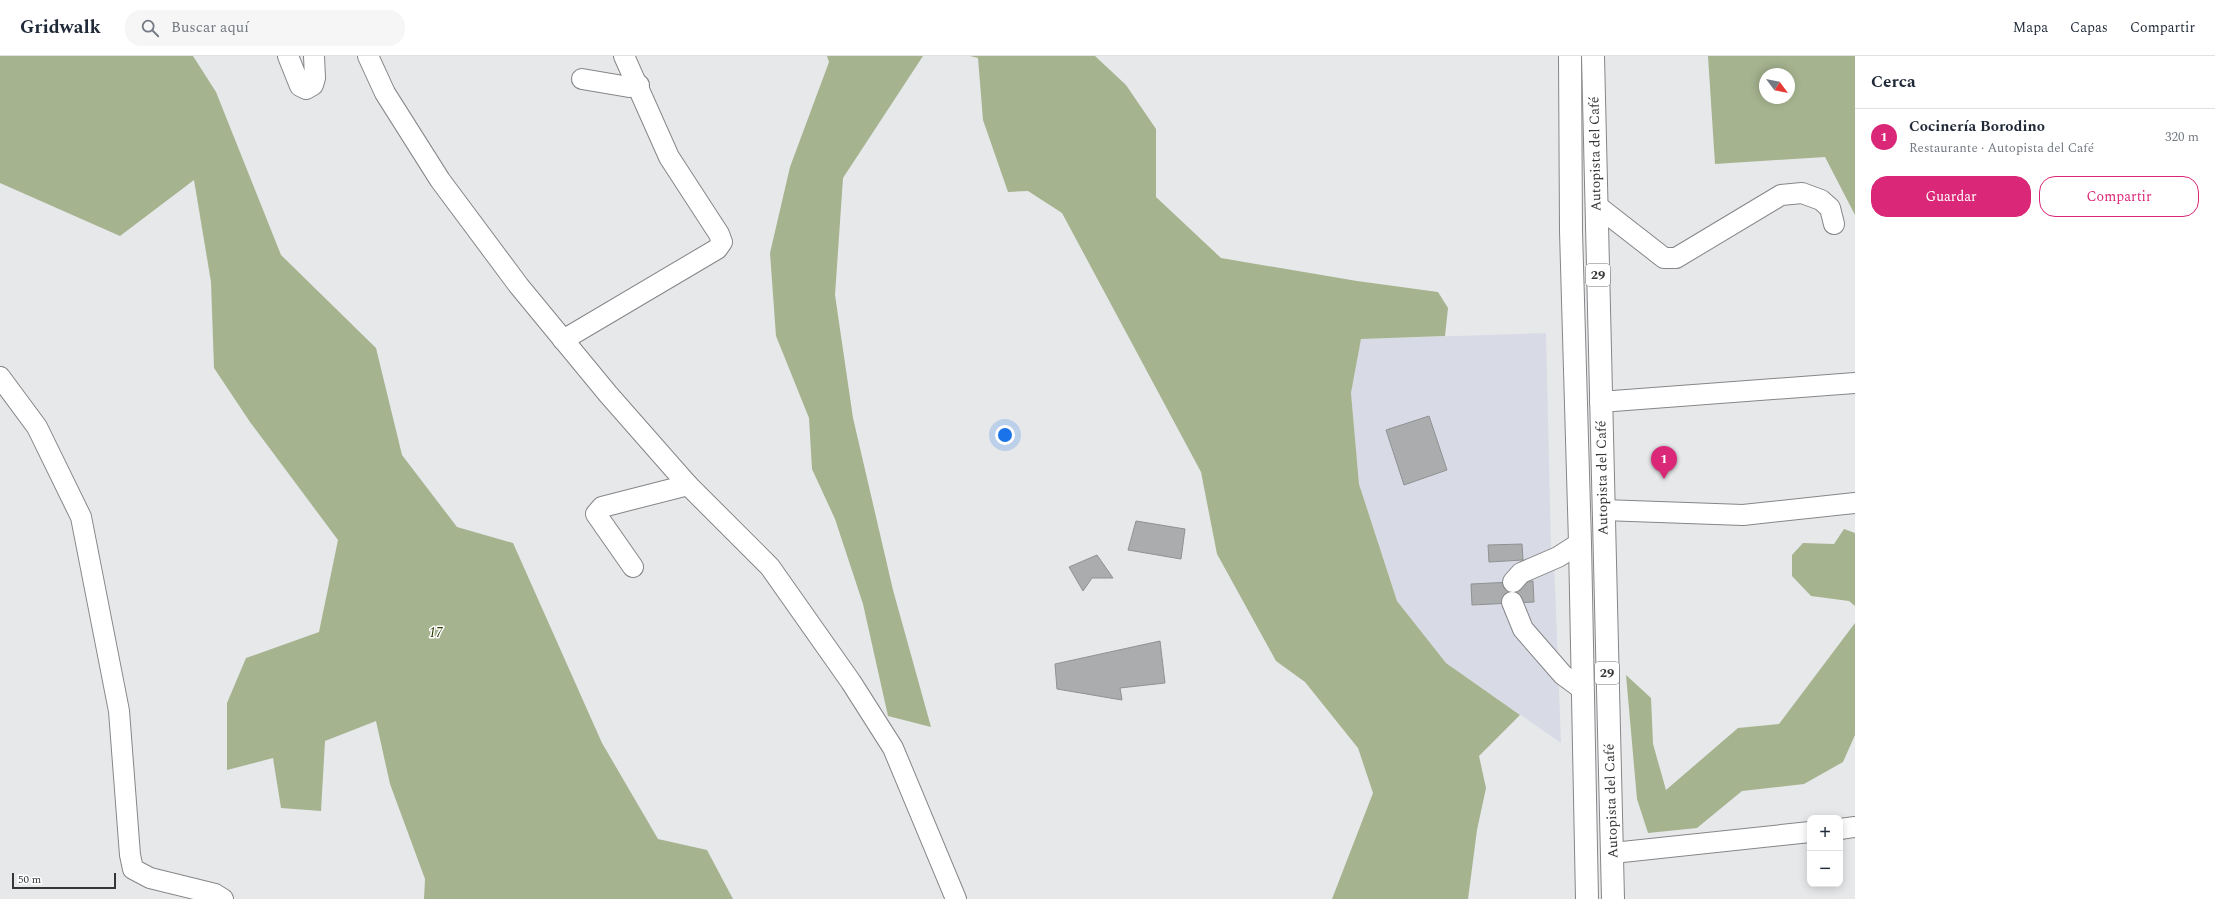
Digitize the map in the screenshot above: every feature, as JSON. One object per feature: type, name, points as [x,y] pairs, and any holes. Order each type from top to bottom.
[{"type":"highway","name":"Autopista del Café","points":[[1570,56],[1571,246],[1580,543],[1587,899]]},
{"type":"highway","name":"Autopista del Café","points":[[1593,56],[1600,402],[1613,853],[1613,899]]},
{"type":"street","points":[[288,56],[300,86],[306,89],[312,85],[315,78],[314,56]]},
{"type":"street","points":[[368,56],[385,93],[440,180],[520,286],[563,340],[688,485],[770,567],[851,682],[893,748],[956,899]]},
{"type":"street","points":[[563,340],[718,249],[722,242],[719,234],[669,157],[624,56]]},
{"type":"street","points":[[582,79],[629,87],[638,85]]},
{"type":"street","points":[[1596,205],[1664,258],[1676,258],[1781,195],[1802,193],[1821,200],[1830,208],[1834,224]]},
{"type":"street","points":[[0,377],[37,427],[81,517],[119,711],[130,855],[133,869],[150,878],[215,894],[223,899]]},
{"type":"street","points":[[1600,402],[1855,383]]},
{"type":"street","points":[[632,567],[596,514],[602,507],[688,485]]},
{"type":"street","points":[[1603,510],[1743,515],[1855,503]]},
{"type":"street","points":[[1513,582],[1521,573],[1558,557],[1580,543]]},
{"type":"street","points":[[1512,602],[1517,618],[1523,629],[1563,675],[1582,689]]},
{"type":"street","points":[[1843,829],[1855,827]]},
{"type":"street","points":[[1613,853],[1807,832]]},
{"type":"shaded area","points":[[1546,333],[1551,548],[1554,558],[1561,743],[1446,663],[1397,601],[1359,484],[1351,393],[1361,339]]},
{"type":"green space","name":"17","points":[[0,56],[193,56],[216,92],[281,255],[376,348],[402,455],[457,527],[513,543],[602,743],[658,839],[707,850],[733,899],[424,899],[425,879],[390,784],[376,721],[325,741],[321,811],[281,808],[273,758],[227,770],[227,703],[246,658],[319,632],[338,540],[250,422],[214,368],[211,282],[194,180],[120,236],[0,183]]},
{"type":"green space","points":[[827,56],[923,56],[843,178],[835,295],[853,418],[893,590],[931,727],[888,716],[863,604],[835,519],[812,469],[809,418],[776,336],[770,253],[790,167],[829,62]]},
{"type":"green space","points":[[970,56],[1095,56],[1126,85],[1156,129],[1156,197],[1221,258],[1357,281],[1438,292],[1448,308],[1445,336],[1361,339],[1351,393],[1359,484],[1397,601],[1446,663],[1520,715],[1479,756],[1486,788],[1477,830],[1468,899],[1332,899],[1373,793],[1358,748],[1305,682],[1276,661],[1217,554],[1201,472],[1062,213],[1028,191],[1008,192],[983,120],[978,58]]},
{"type":"green space","points":[[1708,56],[1855,56],[1855,215],[1825,157],[1715,164]]},
{"type":"green space","points":[[1844,529],[1855,533],[1855,606],[1849,601],[1811,596],[1792,576],[1792,555],[1803,543],[1834,544]]},
{"type":"green space","points":[[1855,623],[1855,735],[1843,762],[1804,784],[1742,791],[1697,828],[1648,833],[1637,799],[1626,675],[1651,698],[1653,744],[1666,790],[1738,728],[1779,724]]},
{"type":"building","points":[[1429,416],[1447,470],[1404,485],[1386,430]]},
{"type":"building","points":[[1136,521],[1185,529],[1181,559],[1128,550]]},
{"type":"building","points":[[1522,544],[1523,560],[1489,562],[1488,545]]},
{"type":"building","points":[[1097,555],[1113,578],[1092,578],[1083,591],[1069,567]]},
{"type":"building","points":[[1533,581],[1534,602],[1472,605],[1471,584]]},
{"type":"building","points":[[1160,641],[1165,683],[1120,688],[1122,700],[1057,689],[1055,664]]},
{"type":"place","name":"Cocinería Borodino","points":[[1664,479]]}]
